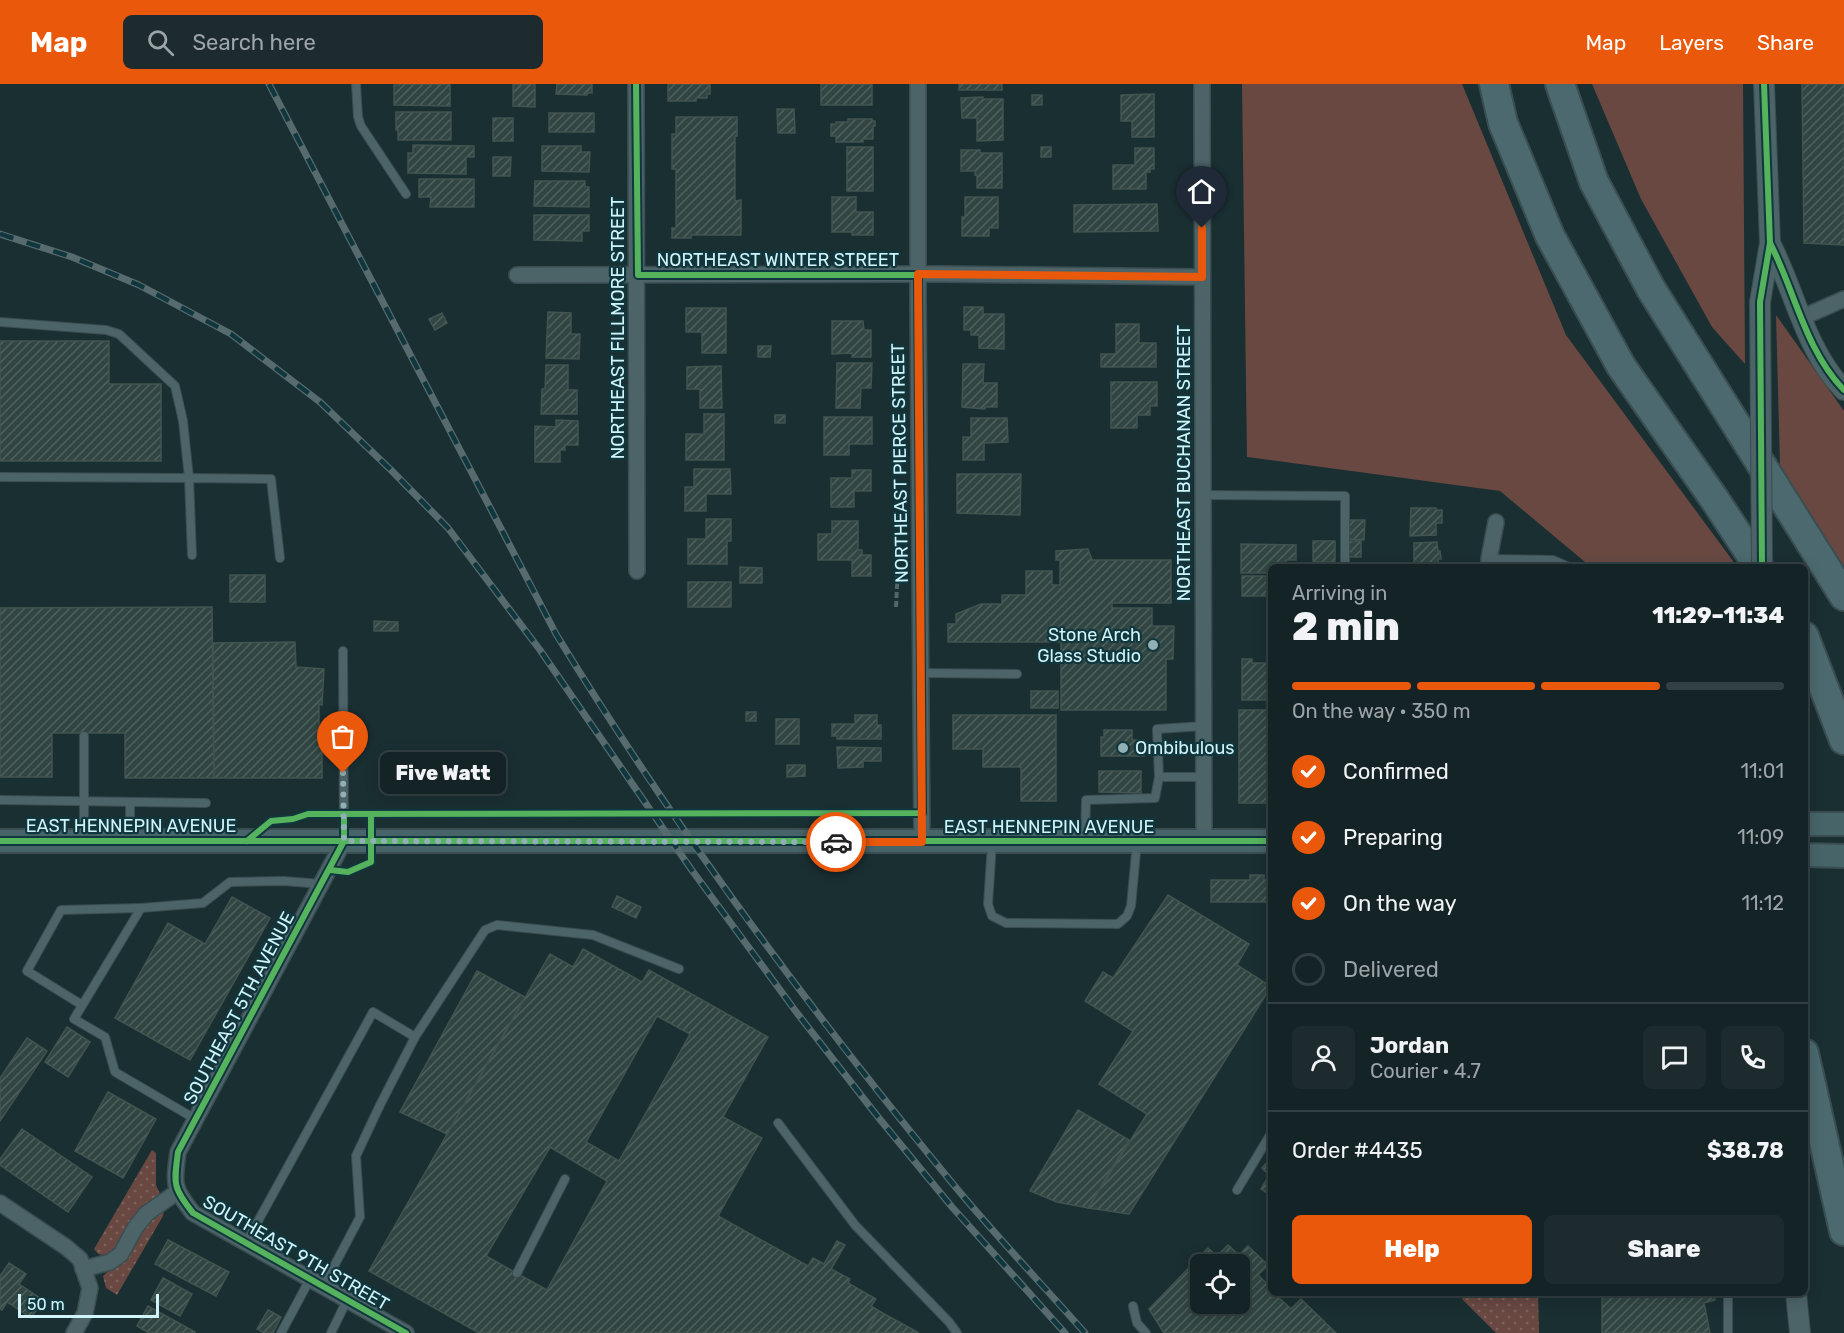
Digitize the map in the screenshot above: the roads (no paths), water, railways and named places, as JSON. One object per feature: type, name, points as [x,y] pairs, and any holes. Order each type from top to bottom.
[{"type":"highway","points":[[1494,84],[1503,123],[1550,236],[1621,366],[1758,564]]},
{"type":"highway","points":[[1560,84],[1594,183],[1651,289],[1844,596]]},
{"type":"highway","points":[[1808,646],[1844,740]]},
{"type":"highway","points":[[1808,1071],[1844,1231]]},
{"type":"main road","name":"EAST HENNEPIN AVENUE","points":[[0,841],[1268,842]]},
{"type":"main road","points":[[1808,855],[1839,856]]},
{"type":"street","name":"NORTHEAST FILLMORE STREET","points":[[636,84],[637,571]]},
{"type":"street","name":"NORTHEAST PIERCE STREET","points":[[918,84],[922,842]]},
{"type":"street","name":"NORTHEAST BUCHANAN STREET","points":[[1202,84],[1204,842]]},
{"type":"street","points":[[1760,564],[1760,302],[1770,243],[1764,84]]},
{"type":"street","points":[[1770,243],[1817,354],[1844,390]]},
{"type":"street","name":"NORTHEAST WINTER STREET","points":[[517,274],[1202,277]]},
{"type":"street","points":[[1801,318],[1844,299]]},
{"type":"street","points":[[1489,563],[1496,522]]},
{"type":"street","name":"SOUTHEAST 5TH AVENUE","points":[[177,1192],[175,1177],[178,1152],[344,841]]},
{"type":"street","points":[[83,1269],[110,1262],[121,1254],[135,1228],[146,1214],[177,1192]]},
{"type":"street","name":"SOUTHEAST 9TH STREET","points":[[177,1192],[193,1213],[398,1331]]},
{"type":"street","points":[[0,1203],[66,1247],[80,1259],[90,1288],[85,1313],[74,1333]]},
{"type":"street","points":[[1797,1296],[1800,1333]]},
{"type":"lane","points":[[356,84],[358,117],[361,126],[406,194]]},
{"type":"lane","points":[[0,322],[106,330],[119,334],[175,386],[183,421],[189,478],[192,555]]},
{"type":"lane","points":[[0,477],[271,479],[280,558]]},
{"type":"lane","points":[[1204,495],[1345,496],[1345,564]]},
{"type":"lane","points":[[1489,563],[1553,560],[1562,564]]},
{"type":"lane","points":[[343,651],[344,841]]},
{"type":"lane","points":[[922,673],[1017,674]]},
{"type":"lane","points":[[1085,842],[1086,800],[1155,798],[1159,777],[1157,729],[1204,726]]},
{"type":"lane","points":[[84,736],[84,841]]},
{"type":"lane","points":[[1159,777],[1204,777]]},
{"type":"lane","points":[[0,800],[206,803]]},
{"type":"lane","points":[[130,802],[130,841]]},
{"type":"lane","points":[[992,842],[988,904],[992,916],[1006,923],[1095,924],[1118,924],[1127,916],[1131,906],[1137,842]]},
{"type":"lane","points":[[82,1005],[27,971],[61,910],[141,908],[203,903],[230,882],[284,881],[322,885]]},
{"type":"lane","points":[[141,908],[74,1019],[105,1037],[115,1072],[196,1120]]},
{"type":"lane","points":[[281,1333],[360,1217],[356,1156],[415,1037],[485,930],[497,925],[593,935],[679,969]]},
{"type":"lane","points":[[246,1243],[373,1012],[415,1037]]},
{"type":"lane","points":[[778,1123],[855,1225],[957,1333]]},
{"type":"lane","points":[[1237,1190],[1268,1138]]},
{"type":"lane","points":[[517,1273],[564,1179]]},
{"type":"lane","points":[[1728,1296],[1728,1333]]},
{"type":"lane","points":[[331,1333],[347,1300]]},
{"type":"lane","points":[[1133,1306],[1137,1323],[1146,1333]]},
{"type":"railway","points":[[269,84],[556,634],[601,706],[696,847],[795,984],[899,1118],[969,1203],[1085,1333]]},
{"type":"railway","points":[[0,234],[72,257],[139,285],[231,334],[320,402],[448,528],[540,650],[691,869],[797,1013],[952,1207],[1065,1333]]},
{"type":"place","name":"Stone Arch Glass Studio","points":[[1153,645]]},
{"type":"place","name":"Ombibulous","points":[[1123,748]]},
{"type":"place","name":"Five Watt","points":[[343,773]]}]
